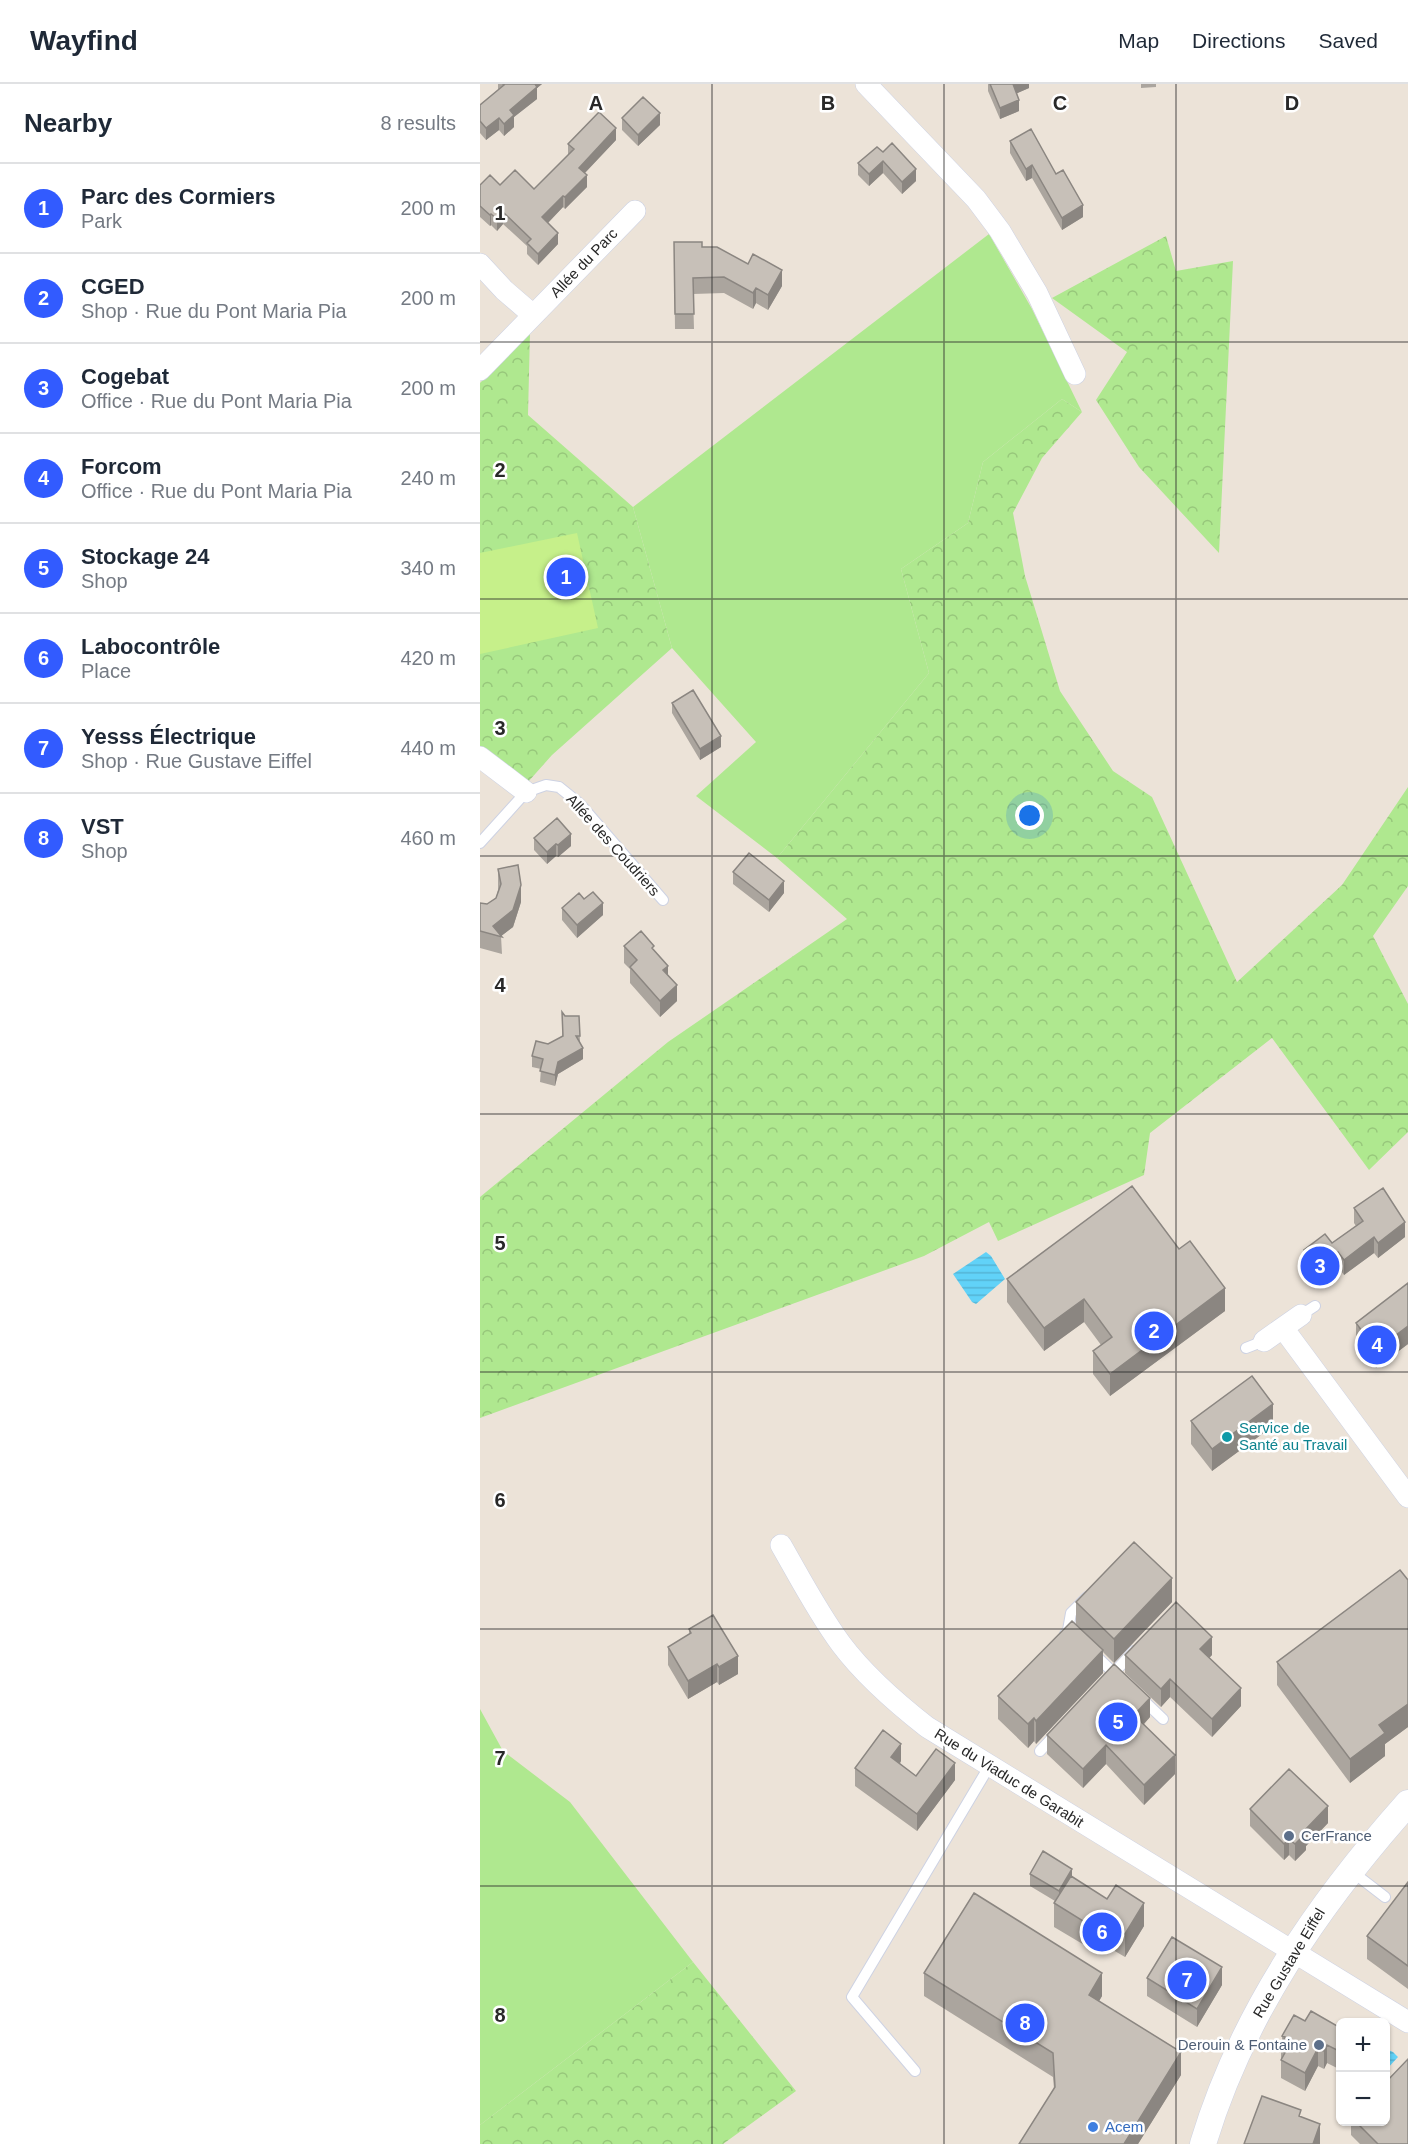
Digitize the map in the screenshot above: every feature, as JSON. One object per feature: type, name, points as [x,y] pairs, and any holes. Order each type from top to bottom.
[{"type":"street","points":[[866,84],[976,199],[1000,231],[1037,293],[1075,374]]},
{"type":"street","name":"Allée du Parc","points":[[480,370],[635,211]]},
{"type":"street","points":[[480,264],[504,290],[533,315]]},
{"type":"street","points":[[480,757],[526,792]]},
{"type":"street","points":[[1255,1345],[1308,1310]]},
{"type":"street","points":[[1283,1328],[1408,1497]]},
{"type":"street","name":"Rue du Viaduc de Garabit","points":[[781,1545],[841,1644],[863,1671],[893,1700],[927,1726],[1408,2022]]},
{"type":"street","name":"Rue Gustave Eiffel","points":[[1203,2144],[1223,2088],[1247,2032],[1293,1951],[1350,1870],[1408,1803]]},
{"type":"lane","name":"Allée des Coudriers","points":[[526,792],[546,785],[559,787],[571,796],[663,900]]},
{"type":"lane","points":[[480,843],[526,792]]},
{"type":"lane","points":[[1094,1590],[1071,1613],[1076,1637],[1163,1719]]},
{"type":"lane","points":[[1060,1639],[1076,1637]]},
{"type":"lane","points":[[1106,1682],[1144,1641]]},
{"type":"lane","points":[[1040,1751],[1064,1725]]},
{"type":"lane","points":[[915,2071],[852,1997],[990,1766]]},
{"type":"lane","points":[[1350,1870],[1385,1896]]},
{"type":"green space","points":[[989,234],[1032,309],[1082,412],[1062,399],[983,462],[968,523],[901,569],[929,673],[777,858],[696,796],[756,742],[672,648],[633,507]]},
{"type":"green space","points":[[1166,236],[1176,271],[1233,261],[1219,553],[1139,467],[1096,400],[1127,352],[1052,298]]},
{"type":"green space","points":[[530,333],[528,415],[633,507],[672,648],[552,755],[528,782],[480,746],[480,383]]},
{"type":"green space","points":[[1062,399],[1082,412],[1042,458],[1013,513],[1025,576],[1060,691],[1113,771],[1152,797],[1237,982],[1342,885],[1408,787],[1408,886],[1373,936],[1408,1004],[1408,1132],[1369,1170],[1272,1038],[1150,1133],[1144,1175],[998,1241],[989,1222],[924,1256],[480,1418],[480,1197],[668,1042],[847,919],[777,858],[929,673],[901,569],[968,523],[983,462]]},
{"type":"green space","points":[[577,533],[598,628],[480,654],[480,553]]},
{"type":"green space","points":[[480,1709],[503,1751],[570,1802],[693,1962],[480,2125]]},
{"type":"green space","points":[[693,1962],[796,2091],[723,2144],[480,2144],[480,2125]]},
{"type":"water","points":[[986,1252],[1005,1279],[976,1304],[972,1302],[953,1274]]},
{"type":"water","points":[[1390,2051],[1398,2057],[1390,2066]]},
{"type":"building","points":[[503,84],[535,84],[537,87],[510,110],[514,115],[504,124],[499,118],[486,128],[480,121],[480,105]]},
{"type":"building","points":[[990,84],[1013,84],[1019,100],[1000,108]]},
{"type":"building","points":[[643,97],[660,113],[638,135],[622,118]]},
{"type":"building","points":[[599,112],[616,128],[579,168],[587,175],[542,217],[558,233],[538,254],[527,243],[531,239],[503,212],[497,219],[480,206],[480,185],[490,175],[500,185],[515,170],[534,189],[574,149],[568,144]]},
{"type":"building","points":[[1031,129],[1056,174],[1063,170],[1083,205],[1062,218],[1032,165],[1026,169],[1010,141]]},
{"type":"building","points":[[892,143],[916,169],[902,182],[883,161],[869,174],[858,163],[877,147],[883,152]]},
{"type":"building","points":[[674,242],[702,242],[702,247],[717,247],[748,264],[753,254],[782,270],[768,295],[756,288],[753,293],[724,277],[693,278],[694,314],[675,314]]},
{"type":"building","points":[[693,690],[721,736],[700,749],[672,703]]},
{"type":"building","points":[[557,818],[571,834],[547,852],[534,838]]},
{"type":"building","points":[[749,853],[784,881],[769,900],[733,872]]},
{"type":"building","points":[[518,865],[521,885],[513,910],[493,926],[502,937],[480,931],[480,903],[487,904],[496,898],[501,884],[498,869]]},
{"type":"building","points":[[593,892],[603,903],[577,925],[562,908],[579,893],[584,899]]},
{"type":"building","points":[[641,931],[668,966],[663,970],[677,985],[660,1001],[630,967],[637,960],[624,946]]},
{"type":"building","points":[[562,1012],[565,1016],[579,1016],[580,1036],[576,1036],[583,1048],[558,1062],[555,1075],[540,1071],[543,1059],[532,1056],[536,1041],[548,1044],[563,1036]]},
{"type":"building","points":[[1132,1186],[1179,1249],[1190,1241],[1225,1288],[1110,1374],[1093,1351],[1112,1337],[1084,1299],[1044,1328],[1007,1279]]},
{"type":"building","points":[[1383,1188],[1405,1222],[1378,1243],[1374,1237],[1344,1260],[1338,1252],[1317,1267],[1304,1250],[1325,1234],[1332,1243],[1363,1221],[1354,1208]]},
{"type":"building","points":[[1408,1283],[1408,1326],[1376,1350],[1356,1323]]},
{"type":"building","points":[[1252,1376],[1273,1404],[1212,1449],[1191,1421]]},
{"type":"building","points":[[1134,1542],[1172,1578],[1114,1639],[1076,1602]]},
{"type":"building","points":[[1400,1570],[1408,1580],[1408,1704],[1379,1725],[1385,1733],[1350,1759],[1277,1662]]},
{"type":"building","points":[[1176,1602],[1212,1637],[1200,1649],[1241,1688],[1212,1719],[1170,1679],[1161,1689],[1125,1655]]},
{"type":"building","points":[[713,1615],[738,1656],[719,1667],[717,1664],[688,1681],[668,1647],[691,1633],[689,1629]]},
{"type":"building","points":[[1072,1621],[1103,1650],[1036,1721],[1034,1718],[1028,1724],[998,1696]]},
{"type":"building","points":[[1114,1664],[1150,1698],[1134,1715],[1175,1755],[1144,1785],[1106,1745],[1083,1769],[1047,1735]]},
{"type":"building","points":[[883,1730],[901,1744],[891,1757],[916,1776],[936,1749],[955,1763],[917,1814],[855,1768]]},
{"type":"building","points":[[1289,1769],[1328,1806],[1295,1844],[1289,1839],[1284,1844],[1250,1809]]},
{"type":"building","points":[[1043,1851],[1072,1869],[1059,1891],[1030,1874]]},
{"type":"building","points":[[1071,1876],[1107,1899],[1116,1885],[1144,1903],[1125,1934],[1096,1917],[1091,1926],[1054,1903]]},
{"type":"building","points":[[1408,1882],[1408,1966],[1367,1936]]},
{"type":"building","points":[[974,1893],[1102,1973],[1089,1995],[1181,2052],[1124,2144],[1019,2144],[1055,2087],[1053,2053],[924,1973]]},
{"type":"building","points":[[1172,1937],[1222,1967],[1197,2009],[1147,1978]]},
{"type":"building","points":[[1311,2011],[1336,2025],[1336,2050],[1327,2045],[1324,2051],[1318,2048],[1305,2073],[1281,2060],[1287,2049],[1281,2045],[1285,2037],[1282,2036],[1294,2015],[1305,2021]]},
{"type":"building","points":[[1408,2059],[1408,2144],[1378,2144],[1360,2126],[1390,2126],[1390,2078]]},
{"type":"building","points":[[1262,2096],[1301,2110],[1299,2116],[1320,2124],[1313,2144],[1244,2144]]},
{"type":"place","name":"Parc des Cormiers","points":[[566,577]]},
{"type":"place","name":"Cogebat","points":[[1320,1266]]},
{"type":"place","name":"CGED","points":[[1154,1331]]},
{"type":"place","name":"Forcom","points":[[1377,1345]]},
{"type":"place","name":"Service de Santé au Travail","points":[[1227,1437]]},
{"type":"place","name":"Stockage 24","points":[[1118,1722]]},
{"type":"place","name":"CerFrance","points":[[1289,1836]]},
{"type":"place","name":"Labocontrôle","points":[[1102,1932]]},
{"type":"place","name":"Yesss Électrique","points":[[1187,1980]]},
{"type":"place","name":"VST","points":[[1025,2023]]},
{"type":"place","name":"Derouin & Fontaine","points":[[1319,2045]]},
{"type":"place","name":"Acem","points":[[1093,2127]]}]
